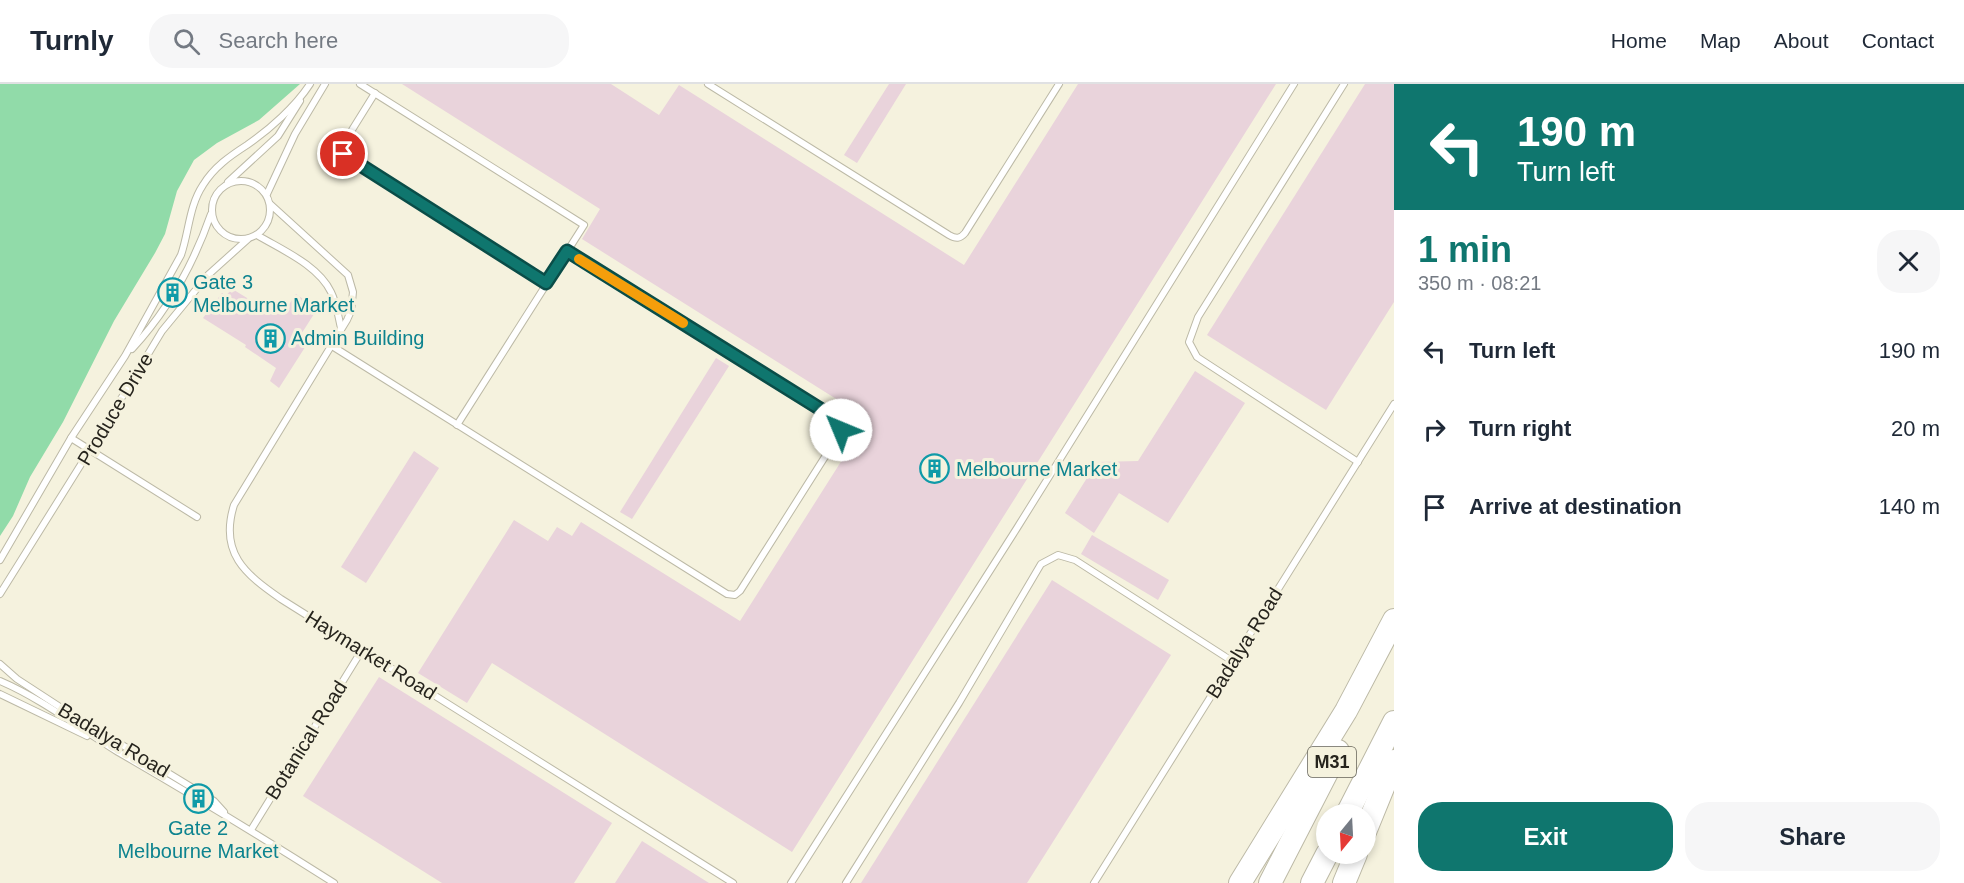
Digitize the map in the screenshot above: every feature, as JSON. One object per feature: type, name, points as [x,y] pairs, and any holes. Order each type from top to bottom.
[{"type":"highway","points":[[1240,883],[1346,711],[1394,620]]},
{"type":"highway","name":"M31","points":[[1270,883],[1394,641]]},
{"type":"highway","name":"M31","points":[[1352,804],[1394,722]]},
{"type":"highway","points":[[1376,805],[1394,761]]},
{"type":"highway","points":[[1312,883],[1322,864]]},
{"type":"highway","points":[[1344,883],[1352,864]]},
{"type":"lane","points":[[267,194],[295,134],[325,84]]},
{"type":"lane","points":[[360,84],[584,225],[457,425]]},
{"type":"lane","points":[[708,84],[957,238],[962,237],[965,233],[1059,84]]},
{"type":"lane","points":[[791,883],[1017,528],[1294,84]]},
{"type":"lane","points":[[1344,84],[1198,317],[1189,342],[1197,357],[1358,462]]},
{"type":"lane","name":"Produce Drive","points":[[223,186],[278,136],[309,87]]},
{"type":"lane","name":"Produce Drive","points":[[0,560],[71,438],[125,356],[181,255],[190,216],[201,187],[228,157],[274,124],[309,87]]},
{"type":"lane","points":[[375,93],[342,146],[343,154],[546,283]]},
{"type":"lane","points":[[242,180],[260,186],[267,194],[270,204],[269,221],[258,235],[248,239],[238,239],[228,236],[214,222],[212,202],[216,193],[223,186],[242,180]]},
{"type":"lane","name":"Haymarket Road","points":[[270,204],[348,275],[353,292],[351,311],[332,346],[234,506],[229,538],[236,557],[265,588],[733,883]]},
{"type":"lane","name":"Produce Drive","points":[[125,356],[146,334],[192,263],[212,212]]},
{"type":"lane","points":[[258,235],[299,260],[321,278],[337,306],[341,328]]},
{"type":"lane","name":"Produce Drive","points":[[0,594],[162,331],[208,275],[248,239]]},
{"type":"lane","points":[[332,346],[729,595],[735,595],[740,591],[840,433],[842,427],[840,422],[567,251]]},
{"type":"lane","name":"Badalya Road","points":[[1094,883],[1394,404]]},
{"type":"lane","points":[[71,438],[197,517]]},
{"type":"lane","points":[[846,883],[959,703],[1041,564],[1058,555],[1075,560],[1232,661]]},
{"type":"lane","name":"Botanical Road","points":[[251,830],[362,650]]},
{"type":"lane","name":"Badalya Road","points":[[0,664],[16,679],[214,801],[228,817]]},
{"type":"lane","name":"Badalya Road","points":[[0,681],[25,693],[334,883]]},
{"type":"lane","points":[[0,694],[118,751]]},
{"type":"green space","points":[[0,84],[300,84],[259,120],[217,143],[194,160],[177,191],[165,234],[114,321],[63,422],[30,477],[13,516],[0,536]]},
{"type":"building","name":"Melbourne Market","points":[[402,84],[611,84],[659,115],[679,85],[964,265],[1078,84],[1276,84],[792,852],[492,663],[467,703],[418,673],[514,520],[548,541],[557,527],[572,536],[581,522],[740,621],[868,419],[582,239],[600,209]]},
{"type":"building","points":[[889,84],[906,84],[857,163],[844,155]]},
{"type":"building","points":[[1365,84],[1394,84],[1394,302],[1326,410],[1207,335]]},
{"type":"building","name":"Admin Building","points":[[234,290],[265,309],[267,305],[282,315],[296,294],[306,301],[302,307],[314,314],[300,336],[309,341],[279,388],[270,381],[276,368],[245,347],[246,345],[203,318],[222,293],[226,296]]},
{"type":"building","points":[[716,358],[729,366],[632,519],[620,512]]},
{"type":"building","points":[[1195,371],[1245,403],[1168,523],[1119,493],[1094,533],[1065,513],[1097,462],[1138,461]]},
{"type":"building","points":[[414,451],[439,468],[366,583],[341,567]]},
{"type":"building","points":[[1092,535],[1169,580],[1158,600],[1081,554]]},
{"type":"building","points":[[1052,580],[1171,655],[1027,883],[861,883]]},
{"type":"building","points":[[379,677],[612,823],[574,883],[442,883],[303,796]]},
{"type":"building","points":[[642,841],[709,883],[615,883]]},
{"type":"slow traffic","points":[[579,259],[683,323]]},
{"type":"place","name":"Gate 3 Melbourne Market","points":[[172,293]]},
{"type":"place","name":"Admin Building","points":[[270,338]]},
{"type":"place","name":"Melbourne Market","points":[[935,469]]},
{"type":"place","name":"Gate 2 Melbourne Market","points":[[198,798]]},
{"type":"route","points":[[343,154],[546,283],[567,251],[838,420],[841,430]]}]
